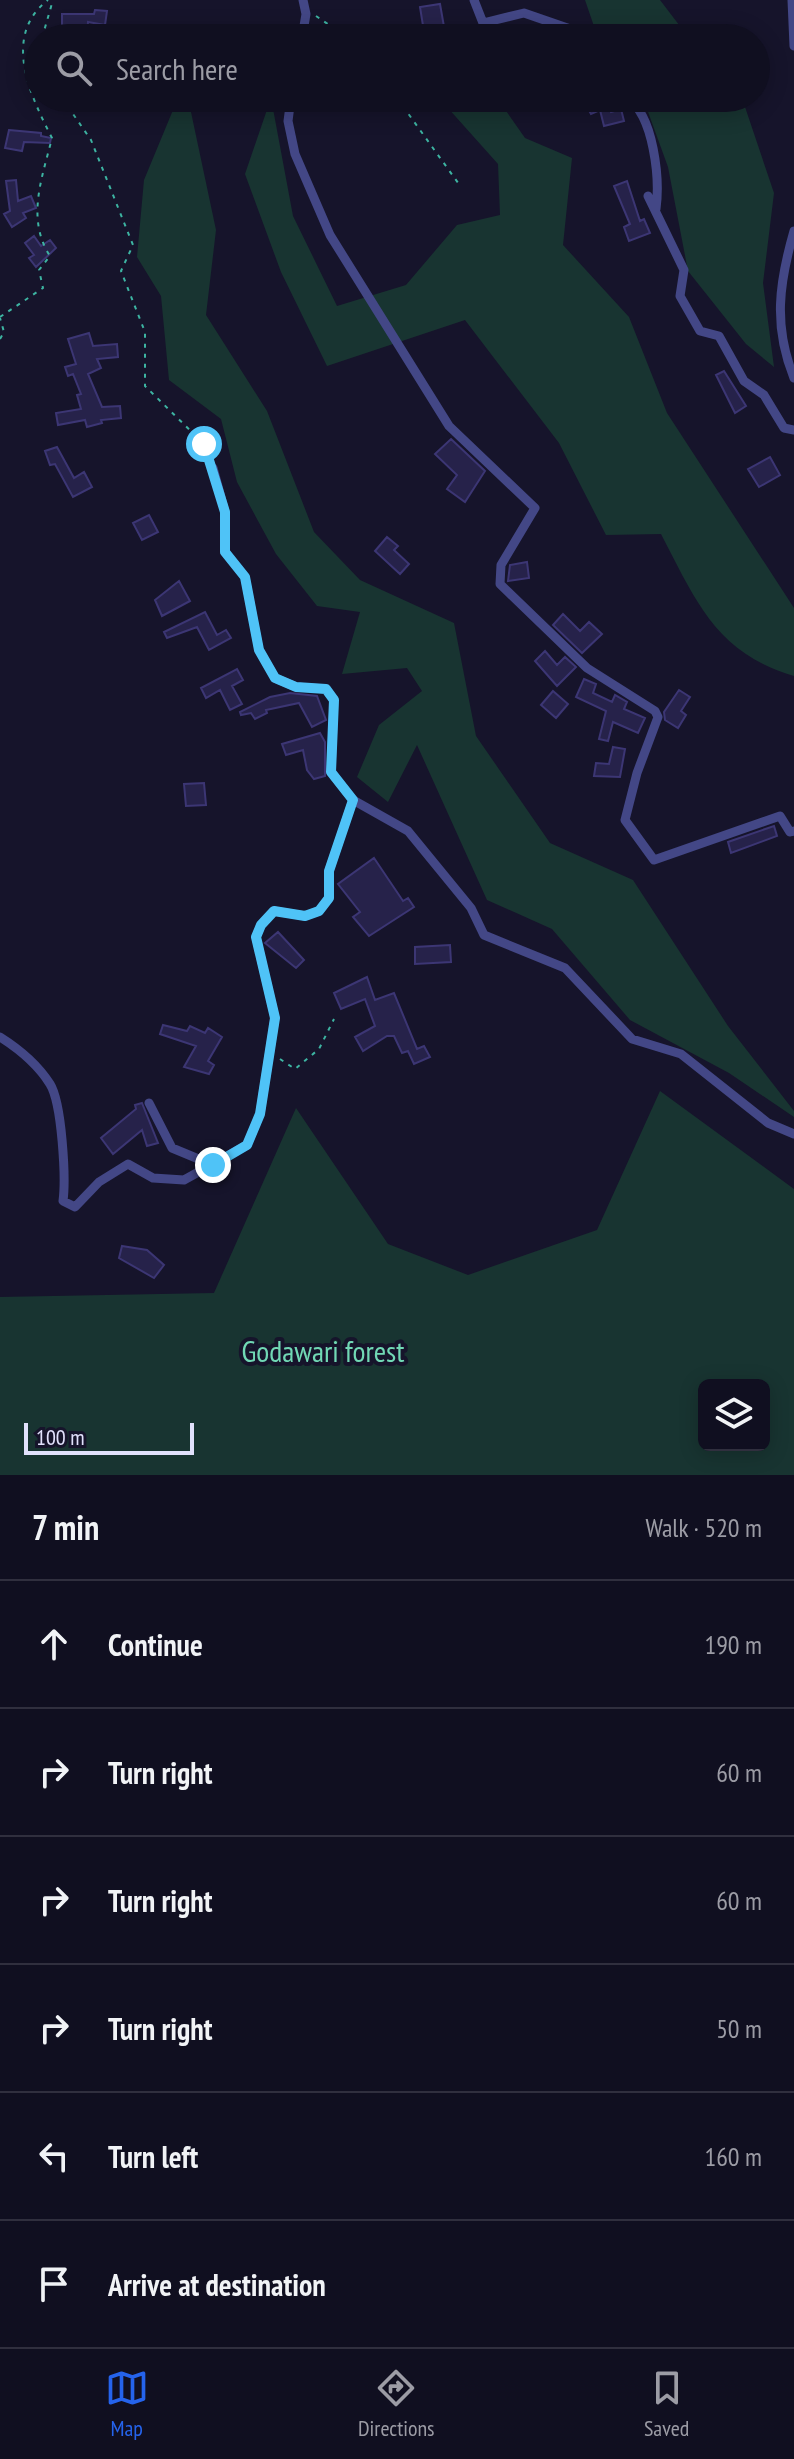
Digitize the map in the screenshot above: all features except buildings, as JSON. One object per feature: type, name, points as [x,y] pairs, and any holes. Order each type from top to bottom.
[{"type":"street","points":[[303,0],[304,24]]},
{"type":"street","points":[[474,0],[483,23],[524,13],[556,24]]},
{"type":"street","points":[[792,0],[794,46]]},
{"type":"street","points":[[289,112],[295,154],[330,235],[449,426],[535,508],[501,565],[500,584],[587,668],[655,711],[658,717],[637,773],[625,820],[654,860],[780,816],[790,832],[794,831]]},
{"type":"street","points":[[640,112],[653,151],[658,190],[655,211]]},
{"type":"street","points":[[648,196],[684,270],[680,296],[700,331],[719,336],[744,381],[764,395],[784,428],[794,430]]},
{"type":"street","points":[[794,231],[779,291],[780,321],[794,378]]},
{"type":"street","points":[[213,468],[225,512],[225,552],[245,577],[259,650],[275,678],[296,687],[326,689],[334,700],[331,772],[353,800],[408,831],[471,908],[484,935],[565,968],[632,1039],[681,1054],[768,1123],[794,1134]]},
{"type":"street","points":[[0,1037],[21,1051],[52,1086],[66,1175],[63,1201],[75,1207],[99,1182],[128,1164],[153,1178],[184,1180],[247,1145],[260,1114],[275,1018],[256,937],[261,925],[274,911],[305,916],[319,911],[329,898],[329,871],[353,800]]},
{"type":"street","points":[[149,1103],[172,1148],[213,1165]]},
{"type":"path","points":[[30,24],[38,7],[48,0]]},
{"type":"path","points":[[46,24],[53,0]]},
{"type":"path","points":[[306,14],[320,17],[329,24]]},
{"type":"path","points":[[24,46],[21,61],[24,70]]},
{"type":"path","points":[[0,339],[4,332],[0,317],[43,288],[39,270],[50,256],[39,238],[36,199],[52,138],[39,112]]},
{"type":"path","points":[[72,112],[91,140],[133,245],[121,271],[145,332],[145,386],[204,444],[213,468]]},
{"type":"path","points":[[407,112],[461,187]]},
{"type":"path","points":[[271,1053],[295,1069],[319,1049],[334,1019]]},
{"type":"green space","points":[[585,0],[660,0],[678,24],[593,24]]},
{"type":"green space","points":[[172,112],[191,112],[216,230],[206,315],[267,411],[314,532],[360,580],[454,623],[476,736],[550,843],[633,880],[728,1026],[794,1111],[794,1117],[729,1073],[630,1020],[552,929],[487,900],[417,745],[388,802],[357,777],[379,725],[422,691],[407,668],[342,674],[360,612],[317,606],[276,554],[237,482],[221,419],[169,380],[161,296],[137,257],[144,180]]},
{"type":"green space","points":[[266,112],[274,112],[293,216],[337,306],[406,285],[457,225],[500,215],[498,164],[452,112],[507,112],[525,138],[572,158],[563,245],[629,317],[667,413],[794,608],[794,676],[745,654],[711,622],[661,534],[606,535],[559,443],[465,320],[327,366],[281,272],[245,174]]},
{"type":"green space","points":[[648,112],[747,112],[774,193],[763,283],[774,367],[746,344],[688,271],[668,167]]},
{"type":"green space","name":"Godawari forest","points":[[660,1091],[794,1189],[794,1475],[0,1475],[0,1297],[214,1293],[296,1108],[388,1244],[468,1275],[597,1230]]},
{"type":"route","points":[[204,444],[225,512],[225,552],[245,577],[259,650],[275,678],[296,687],[326,689],[334,700],[331,772],[353,800],[329,871],[329,898],[319,911],[305,916],[274,911],[261,925],[256,937],[275,1018],[260,1114],[247,1145],[213,1165]]}]
